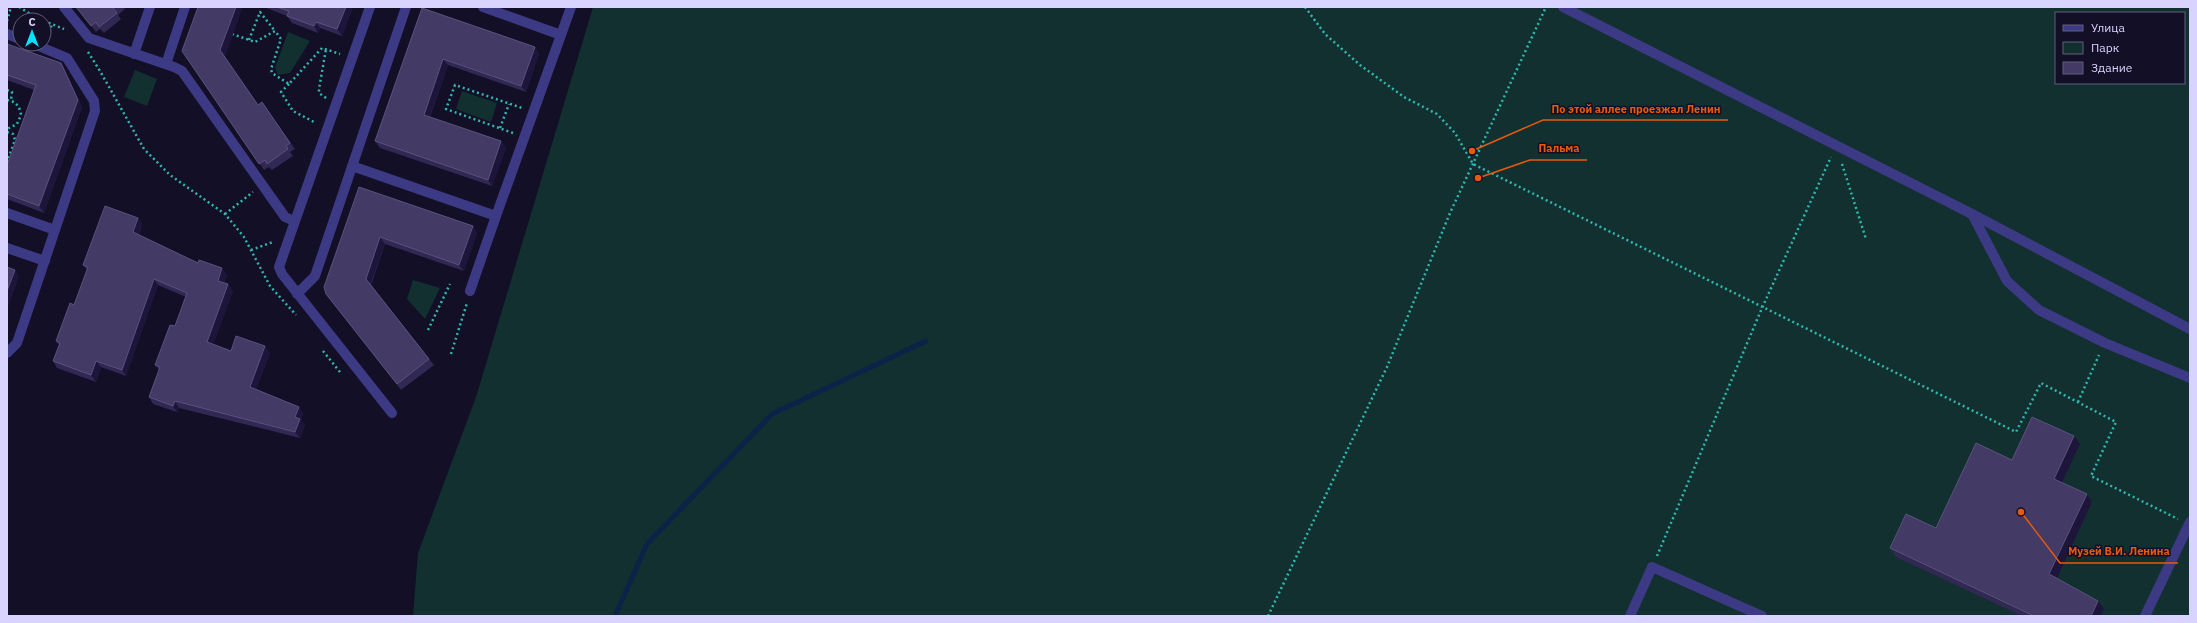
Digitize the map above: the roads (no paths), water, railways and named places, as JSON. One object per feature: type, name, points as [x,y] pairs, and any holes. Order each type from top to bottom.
[{"type":"street","points":[[64,7],[89,38],[166,64],[182,71],[285,217],[294,221]]},
{"type":"street","points":[[134,54],[150,7]]},
{"type":"street","points":[[166,64],[185,7]]},
{"type":"street","points":[[370,7],[279,267],[282,274],[297,294],[392,413]]},
{"type":"street","points":[[297,294],[315,276],[406,7]]},
{"type":"street","points":[[483,7],[561,35]]},
{"type":"street","points":[[470,291],[571,7]]},
{"type":"street","points":[[1563,7],[1972,214],[2190,329]]},
{"type":"street","points":[[7,353],[17,343],[95,111],[94,101],[68,58],[52,51]]},
{"type":"street","points":[[352,166],[496,216]]},
{"type":"street","points":[[7,213],[55,230]]},
{"type":"street","points":[[1972,214],[2007,281],[2039,310],[2105,343],[2190,378]]},
{"type":"street","points":[[7,248],[45,261]]},
{"type":"street","points":[[2145,616],[2190,523]]},
{"type":"street","points":[[1630,616],[1652,567],[1762,616]]},
{"type":"waterway","points":[[615,616],[647,544],[772,414],[926,341]]},
{"type":"place","name":"По этой аллее проезжал Ленин","points":[[1472,151]]},
{"type":"place","name":"Пальма","points":[[1478,178]]},
{"type":"place","name":"Музей В.И. Ленина","points":[[2021,512]]}]
